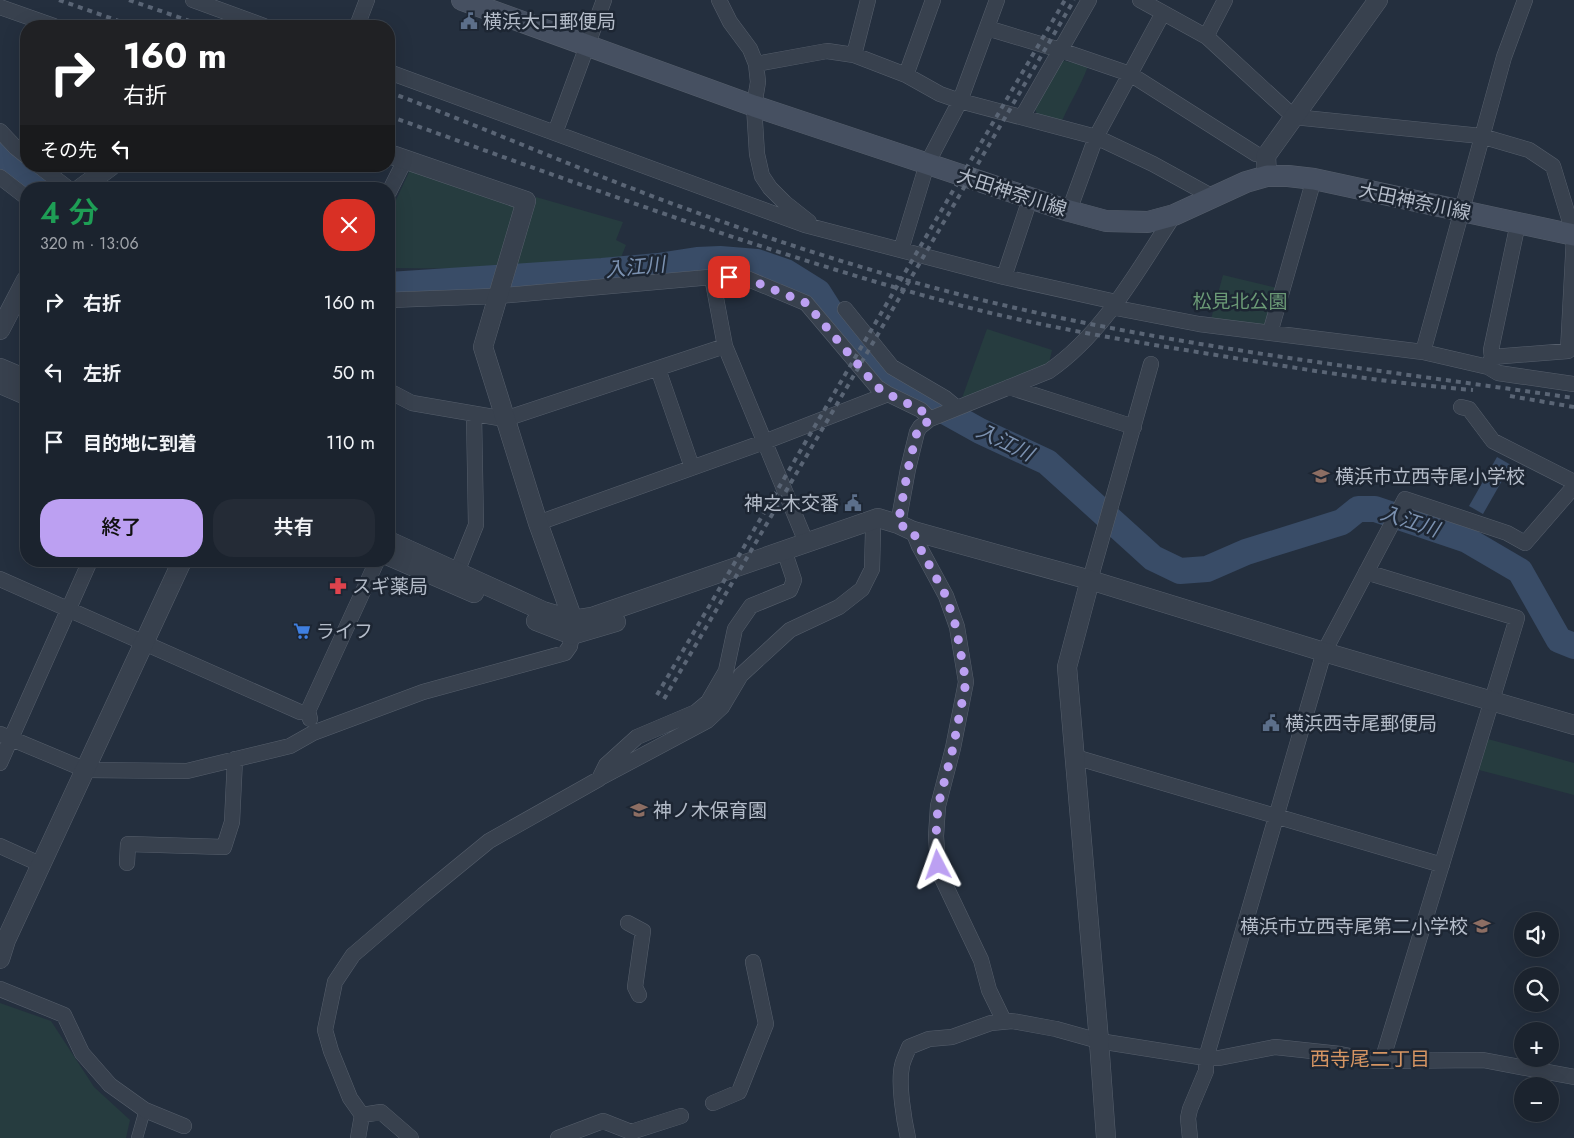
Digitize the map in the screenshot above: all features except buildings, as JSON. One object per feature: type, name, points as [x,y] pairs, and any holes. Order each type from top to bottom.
[{"type":"main road","name":"大田神奈川線","points":[[462,0],[754,106],[1069,212],[1106,221],[1148,222],[1174,216],[1246,182],[1266,166],[1314,179],[1574,236]]},
{"type":"street","points":[[193,0],[248,20]]},
{"type":"street","points":[[359,20],[367,0]]},
{"type":"street","points":[[555,133],[604,0]]},
{"type":"street","points":[[719,0],[730,22],[750,49],[756,64],[758,82],[754,106],[757,154],[762,176],[770,188],[785,203],[816,228]]},
{"type":"street","points":[[854,55],[868,0]]},
{"type":"street","points":[[906,75],[933,0]]},
{"type":"street","points":[[901,250],[927,164],[960,101],[997,0]]},
{"type":"street","points":[[1022,117],[1089,0]]},
{"type":"street","points":[[395,74],[816,228],[1113,305],[1199,324],[1490,362],[1568,351],[1574,236],[1553,166],[1529,150],[1481,136],[1294,118],[1207,37],[1140,0]]},
{"type":"street","points":[[1207,37],[1225,0]]},
{"type":"street","points":[[987,28],[1130,74],[1256,154],[1266,166],[1294,118],[1378,0]]},
{"type":"street","points":[[1423,352],[1481,136],[1504,57],[1525,0]]},
{"type":"street","points":[[0,7],[37,20]]},
{"type":"street","points":[[1069,212],[1096,137],[1163,13]]},
{"type":"street","points":[[756,64],[827,52],[854,55],[906,75],[940,94],[960,101],[1096,137],[1152,164],[1213,197]]},
{"type":"street","points":[[0,131],[20,151]]},
{"type":"street","points":[[6,736],[86,770],[187,771],[290,746],[313,733],[423,692],[565,653],[570,646],[573,628],[483,347],[526,201],[397,157]]},
{"type":"street","points":[[47,172],[61,182]]},
{"type":"street","points":[[89,182],[103,172]]},
{"type":"street","points":[[0,177],[20,192]]},
{"type":"street","points":[[1270,333],[1314,179]]},
{"type":"street","points":[[1004,277],[1030,198]]},
{"type":"street","points":[[1004,1021],[989,990],[981,960],[941,876],[938,865],[936,836],[938,806],[953,748],[966,682],[954,619],[946,596],[919,546],[906,527],[908,469],[917,432],[920,427],[946,413],[1049,371],[1065,360],[1091,335],[1174,216]]},
{"type":"street","points":[[1518,223],[1490,362],[1498,373],[1574,384]]},
{"type":"street","points":[[712,277],[725,346],[806,542]]},
{"type":"street","points":[[395,300],[498,295],[712,277],[746,278],[806,303],[877,387],[921,410],[946,413]]},
{"type":"street","points":[[0,330],[20,292]]},
{"type":"street","points":[[845,309],[892,367],[945,398],[946,413]]},
{"type":"street","points":[[395,394],[412,403],[505,419],[725,346]]},
{"type":"street","points":[[1106,1138],[1067,667],[1151,364]]},
{"type":"street","points":[[0,368],[20,376]]},
{"type":"street","points":[[658,369],[692,467]]},
{"type":"street","points":[[0,384],[20,393]]},
{"type":"street","points":[[1009,388],[1134,426]]},
{"type":"street","points":[[538,523],[764,442],[888,394]]},
{"type":"street","points":[[1190,1138],[1188,1118],[1190,1109],[1206,1071],[1206,1058],[1324,652],[1405,499],[1506,533],[1525,543],[1571,490],[1574,484],[1493,440],[1469,409],[1461,407]]},
{"type":"street","points":[[457,572],[476,525],[474,414]]},
{"type":"street","points":[[573,628],[592,617],[786,556],[870,526]]},
{"type":"street","points":[[358,1138],[362,1115],[350,1098],[331,1051],[325,1030],[335,982],[353,955],[489,841],[707,721],[722,707],[741,675],[790,630],[839,608],[862,589],[872,569],[870,526]]},
{"type":"street","points":[[786,556],[806,542],[870,526],[906,527],[1574,725]]},
{"type":"street","points":[[395,544],[543,611],[573,628]]},
{"type":"street","points":[[599,779],[606,765],[637,737],[696,712],[708,702],[726,671],[735,629],[751,606],[790,590],[794,580],[786,556]]},
{"type":"street","points":[[395,558],[573,628]]},
{"type":"street","points":[[0,763],[6,736],[69,609],[87,567]]},
{"type":"street","points":[[0,959],[6,940],[179,567]]},
{"type":"street","points":[[313,733],[308,711],[374,567]]},
{"type":"street","points":[[1366,572],[1517,618],[1382,1061]]},
{"type":"street","points":[[0,579],[300,712],[308,711]]},
{"type":"street","points":[[1075,757],[1442,865]]},
{"type":"street","points":[[127,863],[128,844],[224,847],[232,822],[235,760]]},
{"type":"street","points":[[0,846],[42,865]]},
{"type":"street","points":[[628,923],[642,931],[636,987],[639,995]]},
{"type":"street","points":[[713,1103],[745,1095],[766,1024],[753,962]]},
{"type":"street","points":[[0,989],[64,1015],[82,1053],[110,1085],[145,1110],[184,1126]]},
{"type":"street","points":[[908,1138],[904,1119],[901,1076],[909,1047],[929,1040],[952,1037],[991,1023],[1012,1020],[1099,1040],[1206,1058],[1219,1058],[1275,1047],[1382,1061],[1483,1060],[1574,1077]]},
{"type":"street","points":[[137,1138],[145,1110]]},
{"type":"street","points":[[362,1115],[381,1112],[411,1138]]},
{"type":"street","points":[[558,1138],[603,1121],[631,1132],[681,1116]]},
{"type":"green space","points":[[1060,60],[1088,66],[1062,121],[1037,114],[1034,107]]},
{"type":"green space","points":[[410,170],[514,205],[516,213],[499,269],[395,268],[395,202]]},
{"type":"green space","points":[[536,197],[623,222],[616,240],[626,245],[618,265],[512,271]]},
{"type":"green space","name":"松見北公園","points":[[1223,275],[1277,288],[1267,326],[1211,319]]},
{"type":"green space","points":[[987,329],[1052,350],[1049,363],[962,398]]},
{"type":"green space","points":[[1488,739],[1574,763],[1574,795],[1479,770]]},
{"type":"green space","points":[[0,1003],[51,1021],[94,1087],[130,1120],[126,1138],[0,1138]]},
{"type":"water","points":[[1497,457],[1511,465],[1483,514],[1469,506]]},
{"type":"waterway","name":"入江川","points":[[0,154],[20,169]]},
{"type":"waterway","name":"入江川","points":[[24,172],[37,182]]},
{"type":"waterway","name":"入江川","points":[[395,285],[602,271],[697,260],[720,259],[757,262],[786,272],[818,292],[837,322],[881,373],[980,431],[1047,462],[1153,558],[1180,571],[1207,569],[1246,552],[1342,522],[1358,509],[1375,509],[1467,540],[1520,571],[1559,640],[1574,646]]},
{"type":"railway","points":[[59,0],[116,20]]},
{"type":"railway","points":[[129,0],[187,20]]},
{"type":"railway","points":[[657,695],[1065,0]]},
{"type":"railway","points":[[664,699],[1074,0]]},
{"type":"railway","points":[[395,94],[595,174],[721,221],[806,250],[935,288],[1014,308],[1173,339],[1574,398]]},
{"type":"railway","points":[[395,118],[731,237],[870,280],[974,309],[1146,344],[1376,380],[1473,390]]},
{"type":"railway","points":[[1510,396],[1574,407]]},
{"type":"place","name":"横浜大口郵便局","points":[[469,21]]},
{"type":"place","name":"横浜市立西寺尾小学校","points":[[1321,476]]},
{"type":"place","name":"神之木交番","points":[[853,503]]},
{"type":"place","name":"スギ薬局","points":[[338,586]]},
{"type":"place","name":"ライフ","points":[[302,631]]},
{"type":"place","name":"横浜西寺尾郵便局","points":[[1271,723]]},
{"type":"place","name":"神ノ木保育園","points":[[639,810]]},
{"type":"place","name":"横浜市立西寺尾第二小学校","points":[[1482,926]]},
{"type":"district","name":"西寺尾二丁目","points":[[1370,1059]]},
{"type":"route","points":[[729,277],[746,278],[806,303],[877,387],[921,410],[930,420],[920,427],[917,432],[898,524],[913,531],[946,596],[956,627],[966,682],[953,748],[938,806],[936,836],[938,865]]}]
